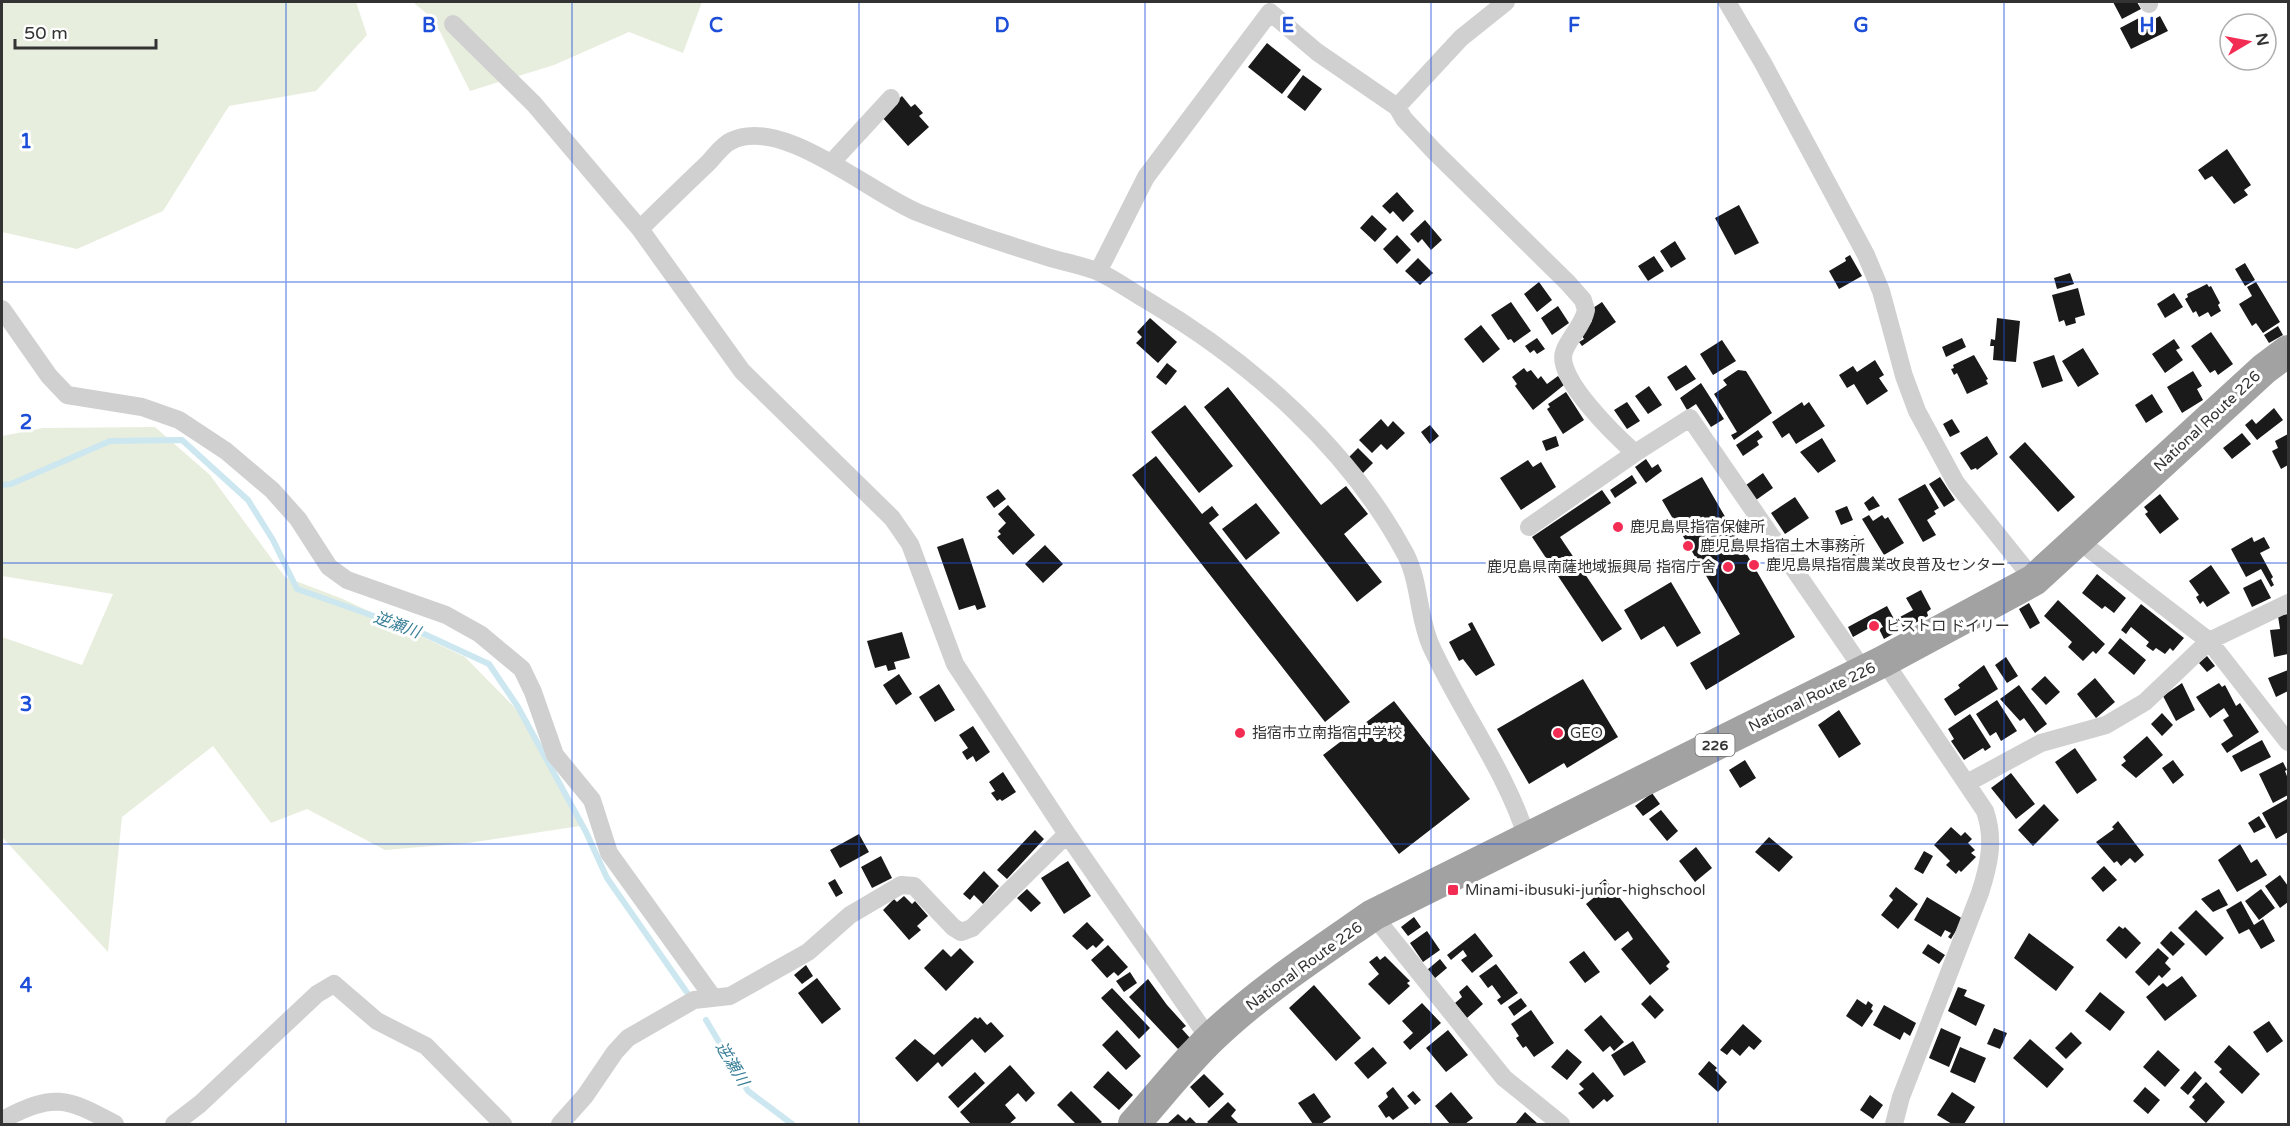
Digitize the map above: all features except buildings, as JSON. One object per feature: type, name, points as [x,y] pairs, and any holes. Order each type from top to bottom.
[{"type":"highway","name":"National Route 226","points":[[1143,1121],[1210,1040],[1274,985],[1373,915],[1874,666],[2034,580],[2264,369],[2289,351]]},
{"type":"street","points":[[1397,107],[1461,38],[1506,2]]},
{"type":"street","points":[[1726,2],[1763,63],[1866,255],[1881,291],[1904,376],[1917,411],[1956,483],[2034,580]]},
{"type":"street","points":[[1098,272],[1146,177],[1270,12],[1317,52],[1397,107],[1404,119],[1434,151],[1550,263],[1583,300],[1585,316],[1564,352],[1563,364],[1581,395],[1619,439],[1635,453]]},
{"type":"street","points":[[453,24],[534,105],[640,229],[742,371],[892,518],[910,544],[955,664],[1067,834],[1210,1040]]},
{"type":"street","points":[[832,162],[891,98]]},
{"type":"street","points":[[640,229],[730,142],[758,136],[772,136],[832,162],[892,202],[1006,244],[1098,272],[1192,327],[1242,365],[1313,429],[1363,490],[1408,561],[1422,620],[1431,646],[1503,778],[1527,838]]},
{"type":"street","points":[[2,309],[49,376],[67,395],[142,407],[179,420],[226,451],[272,489],[298,519],[328,567],[347,580],[446,615],[480,634],[522,669],[533,692],[555,755],[592,800],[609,853],[712,996]]},
{"type":"street","points":[[1529,527],[1635,453],[1690,418],[1874,666],[1967,783],[1985,811],[1990,825],[1990,853],[1987,870],[1900,1097],[1894,1125]]},
{"type":"street","points":[[2079,541],[2209,641],[2289,742]]},
{"type":"street","points":[[1967,783],[2041,743],[2096,729],[2137,707],[2209,641],[2289,603]]},
{"type":"street","points":[[560,1125],[585,1096],[615,1052],[628,1038],[694,1000],[712,996],[730,996],[784,967],[808,952],[850,915],[901,885],[914,886],[953,927],[961,932],[972,928],[1067,834]]},
{"type":"street","points":[[1373,915],[1504,1078],[1561,1125]]},
{"type":"street","points":[[174,1125],[200,1104],[317,994],[334,984],[377,1021],[426,1046],[503,1125]]},
{"type":"street","points":[[2,1120],[24,1108],[51,1101],[66,1101],[81,1105],[115,1125]]},
{"type":"green space","points":[[2,2],[356,2],[367,35],[316,91],[229,106],[163,211],[77,249],[2,232]]},
{"type":"green space","points":[[413,2],[702,2],[683,53],[629,32],[554,65],[470,91],[434,20]]},
{"type":"green space","points":[[155,427],[210,475],[285,577],[343,599],[465,657],[518,711],[580,826],[468,843],[385,850],[307,809],[271,823],[213,746],[122,817],[108,952],[2,837],[2,637],[82,665],[113,594],[2,576],[2,436],[43,428]]},
{"type":"waterway","name":"逆瀬川","points":[[2,485],[11,484],[110,441],[182,440],[248,500],[273,540],[297,589],[422,633],[489,664],[518,707],[586,832],[607,878],[688,994]]},
{"type":"waterway","name":"逆瀬川","points":[[706,1020],[748,1091],[792,1124]]},
{"type":"place","name":"鹿児島県指宿保健所","points":[[1618,527]]},
{"type":"place","name":"鹿児島県指宿土木事務所","points":[[1688,546]]},
{"type":"place","name":"鹿児島県指宿農業改良普及センター","points":[[1754,565]]},
{"type":"place","name":"鹿児島県南薩地域振興局 指宿庁舍","points":[[1728,567]]},
{"type":"place","name":"ビストロ ドイリー","points":[[1874,626]]},
{"type":"place","name":"指宿市立南指宿中学校","points":[[1240,733]]},
{"type":"place","name":"GEO","points":[[1558,733]]},
{"type":"place","name":"Minami-ibusuki-junior-highschool","points":[[1453,890]]}]
